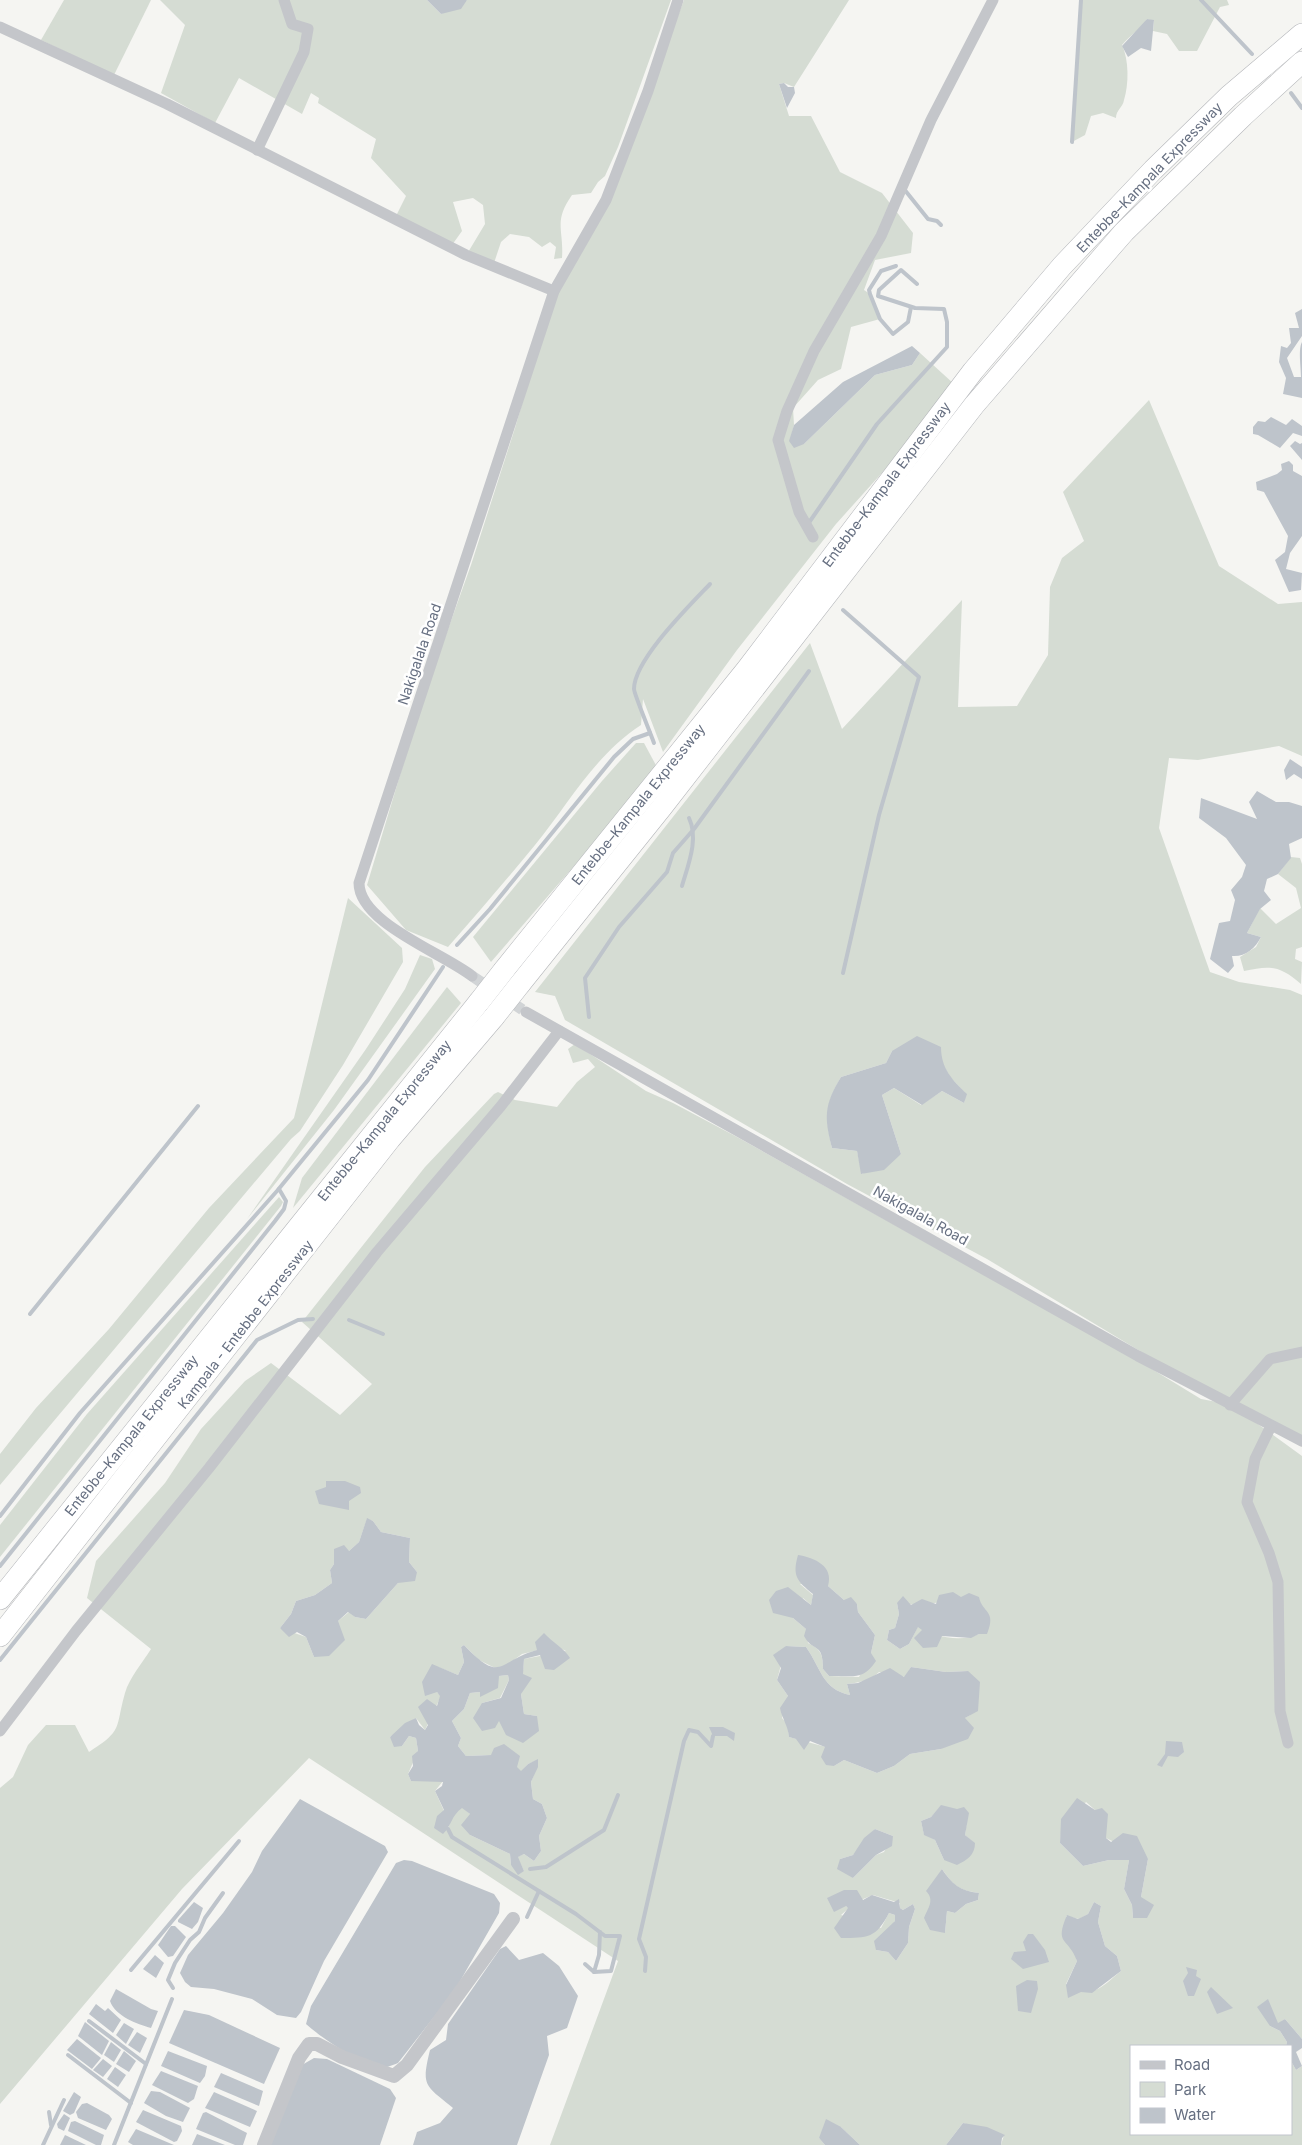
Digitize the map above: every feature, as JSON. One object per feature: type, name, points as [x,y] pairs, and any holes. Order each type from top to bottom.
[{"type":"highway","name":"Entebbe–Kampala Expressway","points":[[487,1009],[504,970],[747,669],[967,378],[1049,281],[1153,170],[1229,96],[1302,34]]},
{"type":"highway","name":"Entebbe–Kampala Expressway","points":[[0,1599],[487,1009],[520,984],[668,799],[975,404],[1124,232],[1302,62]]},
{"type":"highway","name":"Kampala - Entebbe Expressway","points":[[0,1636],[384,1146],[487,1009]]},
{"type":"street","points":[[257,150],[304,52],[308,29],[292,24],[284,0]]},
{"type":"street","name":"Nakigalala Road","points":[[472,976],[440,954],[403,937],[366,903],[359,893],[359,883],[554,291],[606,200],[648,91],[678,0]]},
{"type":"street","points":[[813,537],[799,512],[778,440],[787,412],[814,351],[881,236],[931,120],[993,0]]},
{"type":"street","points":[[0,27],[156,99],[466,255],[554,291]]},
{"type":"street","name":"Nakigalala Road","points":[[526,1012],[1138,1356],[1302,1441]]},
{"type":"street","points":[[0,1731],[76,1631],[209,1468],[376,1252],[501,1106],[560,1031]]},
{"type":"street","points":[[1230,1405],[1270,1359],[1302,1352]]},
{"type":"street","points":[[1271,1426],[1254,1459],[1247,1502],[1269,1553],[1278,1582],[1280,1711],[1288,1743]]},
{"type":"street","points":[[264,2145],[299,2058],[309,2044],[317,2044],[342,2057],[394,2076],[407,2065],[514,1919]]},
{"type":"green space","points":[[64,0],[151,0],[114,75],[41,40]]},
{"type":"green space","points":[[160,0],[427,0],[441,14],[467,0],[671,0],[618,147],[605,176],[598,182],[591,193],[572,195],[566,204],[561,219],[562,258],[554,259],[556,247],[550,242],[542,247],[529,237],[510,234],[501,242],[494,263],[467,254],[485,224],[483,205],[473,198],[453,202],[462,231],[452,245],[395,218],[406,196],[371,158],[376,139],[318,103],[319,98],[311,93],[302,114],[239,78],[215,123],[161,93],[185,25]]},
{"type":"green space","points":[[684,0],[849,0],[794,87],[784,83],[779,84],[789,116],[811,116],[840,172],[882,193],[913,233],[911,253],[875,260],[864,290],[870,294],[880,319],[851,327],[841,369],[818,380],[793,408],[794,425],[790,441],[804,444],[875,375],[912,365],[920,353],[954,384],[889,465],[836,524],[737,650],[663,752],[643,699],[641,725],[624,737],[596,765],[535,845],[448,947],[406,930],[367,885],[422,702],[471,565],[515,428],[555,291],[604,210]]},
{"type":"green space","points":[[1081,0],[1227,0],[1229,5],[1220,7],[1197,51],[1179,51],[1167,34],[1153,31],[1154,21],[1147,19],[1122,45],[1127,65],[1126,94],[1116,118],[1103,113],[1091,116],[1085,135],[1072,142]]},
{"type":"green space","points":[[1149,400],[1219,566],[1278,604],[1302,602],[1302,756],[1279,746],[1198,760],[1169,758],[1159,828],[1210,972],[1239,982],[1290,990],[1302,995],[1302,1447],[1237,1409],[1302,1456],[1302,2039],[1285,2019],[1278,2024],[1272,2013],[1270,2026],[1280,2031],[1287,2042],[1286,2045],[1130,2045],[1130,2135],[1292,2135],[1292,2063],[1296,2070],[1302,2066],[1302,2145],[1001,2145],[1004,2135],[963,2123],[946,2145],[860,2145],[841,2127],[819,2138],[825,2145],[550,2145],[618,1961],[309,1758],[182,1889],[0,2104],[0,1788],[13,1777],[28,1745],[46,1725],[75,1725],[89,1752],[108,1738],[116,1727],[125,1693],[130,1682],[151,1649],[87,1598],[96,1561],[165,1483],[201,1429],[245,1381],[271,1363],[340,1415],[372,1384],[302,1322],[425,1167],[494,1094],[498,1092],[515,1100],[557,1107],[577,1082],[595,1067],[588,1059],[573,1063],[568,1049],[575,1044],[646,1091],[737,1137],[1142,1363],[1201,1399],[1228,1404],[987,1259],[847,1184],[565,1020],[555,996],[535,992],[810,643],[842,729],[962,600],[958,707],[1017,706],[1048,655],[1050,587],[1062,558],[1084,541],[1063,492]],"holes":[[[892,1051],[941,1061],[950,1077],[966,1094],[964,1103],[942,1091],[921,1105],[894,1088],[882,1095],[901,1154],[862,1174],[857,1151],[832,1148],[828,1128],[829,1103],[841,1077],[886,1063]],[[367,1519],[373,1521],[381,1532],[410,1538],[409,1562],[417,1572],[398,1583],[366,1619],[355,1617],[349,1612],[338,1621],[314,1657],[306,1637],[280,1628],[291,1614],[296,1601],[315,1595],[332,1583],[330,1570],[334,1564],[334,1549],[349,1551],[359,1542]],[[800,1584],[828,1586],[844,1600],[857,1604],[858,1612],[875,1635],[871,1653],[859,1677],[829,1676],[823,1669],[820,1653],[808,1643],[806,1629],[793,1618],[803,1598],[811,1605],[813,1595]],[[961,1597],[979,1634],[965,1638],[948,1638],[931,1633],[918,1626],[909,1644],[900,1649],[887,1640],[889,1630],[895,1628],[899,1614],[897,1603],[914,1605],[937,1603]],[[464,1645],[479,1660],[495,1668],[507,1665],[522,1654],[555,1646],[566,1651],[524,1659],[521,1694],[524,1714],[537,1716],[498,1720],[482,1703],[500,1698],[509,1680],[508,1675],[499,1676],[480,1696],[480,1692],[470,1693],[464,1709],[452,1721],[461,1738],[458,1746],[466,1756],[491,1755],[521,1772],[528,1764],[538,1760],[531,1782],[533,1799],[542,1804],[547,1818],[539,1836],[541,1851],[534,1861],[524,1854],[517,1857],[524,1871],[511,1865],[510,1854],[470,1835],[470,1814],[462,1807],[452,1816],[448,1829],[444,1811],[435,1791],[443,1781],[411,1781],[408,1774],[418,1751],[416,1738],[409,1736],[402,1746],[390,1737],[416,1718],[425,1730],[441,1696],[437,1692],[438,1667],[458,1675],[464,1662],[461,1647]],[[786,1646],[806,1647],[828,1683],[833,1688],[850,1695],[847,1684],[864,1681],[879,1672],[905,1677],[911,1667],[946,1672],[968,1671],[970,1715],[965,1718],[941,1749],[910,1754],[894,1766],[877,1773],[844,1760],[834,1766],[826,1747],[789,1737],[788,1725],[782,1718],[788,1696],[777,1680]],[[1086,1802],[1095,1810],[1106,1838],[1148,1859],[1141,1897],[1133,1918],[1132,1905],[1124,1889],[1129,1860],[1109,1860],[1083,1866],[1060,1843],[1061,1833]],[[941,1806],[968,1813],[965,1835],[974,1843],[944,1860],[935,1840],[924,1834],[921,1821],[931,1817]],[[875,1829],[893,1836],[884,1852],[876,1855],[853,1878],[840,1859],[853,1855]],[[942,1869],[950,1880],[961,1889],[979,1893],[978,1900],[966,1904],[955,1913],[947,1911],[945,1933],[930,1895]],[[873,1895],[900,1903],[900,1908],[903,1910],[913,1904],[915,1909],[909,1927],[908,1943],[896,1961],[888,1952],[876,1950],[895,1921],[895,1915],[889,1913],[881,1928],[841,1915],[849,1908],[846,1906]],[[1094,1902],[1101,1906],[1098,1922],[1105,1946],[1117,1956],[1121,1971],[1096,1990],[1083,1991],[1066,1984],[1077,1961],[1066,1916],[1079,1919],[1088,1914]]]},
{"type":"green space","points":[[636,743],[644,743],[658,769],[491,962],[473,937],[602,781]]},
{"type":"green space","points":[[1291,857],[1300,858],[1302,864],[1302,947],[1296,949],[1295,959],[1302,962],[1301,984],[1275,968],[1244,971],[1240,957],[1256,947],[1261,937],[1247,933],[1260,908],[1276,924],[1301,908],[1296,888],[1278,874]]},
{"type":"green space","points":[[348,898],[402,948],[403,962],[343,1065],[300,1131],[291,1139],[0,1485],[0,1454],[36,1408],[109,1329],[209,1208],[294,1118]]},
{"type":"green space","points":[[420,955],[432,959],[435,969],[334,1110],[247,1219],[366,1049],[405,989]]},
{"type":"green space","points":[[447,987],[461,1003],[293,1208],[302,1178]]},
{"type":"green space","points":[[279,1197],[283,1202],[281,1206],[0,1557],[0,1525],[87,1414]]},
{"type":"water","points":[[427,0],[467,0],[461,9],[441,14]]},
{"type":"water","points":[[1147,19],[1154,20],[1151,51],[1141,48],[1128,57],[1122,46]]},
{"type":"water","points":[[784,83],[788,87],[794,87],[795,93],[787,108],[779,84]]},
{"type":"water","points":[[1302,309],[1302,336],[1287,358],[1294,377],[1301,377],[1300,354],[1302,342],[1302,398],[1283,394],[1286,378],[1279,362],[1281,346],[1287,348],[1291,343],[1289,328],[1299,328],[1295,313]]},
{"type":"water","points":[[912,346],[920,353],[912,365],[875,375],[804,444],[794,448],[789,441],[794,425],[843,382]]},
{"type":"water","points":[[1271,417],[1286,425],[1292,419],[1302,426],[1302,436],[1293,433],[1280,448],[1253,434],[1253,427],[1258,421],[1265,422]]},
{"type":"water","points":[[1295,441],[1300,444],[1302,443],[1302,460],[1290,446]]},
{"type":"water","points":[[1289,461],[1293,465],[1293,471],[1302,476],[1302,536],[1290,553],[1286,569],[1302,573],[1301,590],[1289,592],[1275,560],[1285,552],[1288,536],[1264,492],[1257,490],[1256,482],[1277,474],[1282,470],[1281,464]]},
{"type":"water","points":[[1290,759],[1302,767],[1302,779],[1294,774],[1286,780],[1284,770]]},
{"type":"water","points":[[1257,791],[1276,802],[1289,802],[1302,806],[1302,838],[1289,844],[1291,858],[1278,874],[1267,879],[1264,891],[1271,900],[1260,909],[1247,933],[1261,937],[1249,951],[1241,955],[1232,956],[1234,966],[1228,973],[1210,959],[1219,923],[1230,921],[1235,900],[1231,890],[1242,877],[1246,865],[1226,838],[1199,818],[1201,798],[1257,819],[1249,802]]},
{"type":"water","points":[[917,1036],[941,1047],[943,1061],[948,1073],[967,1094],[964,1103],[942,1091],[922,1105],[894,1088],[882,1095],[901,1154],[884,1170],[861,1174],[857,1151],[832,1148],[827,1119],[831,1096],[841,1077],[886,1063],[892,1051]]},
{"type":"water","points":[[326,1481],[345,1481],[360,1487],[361,1493],[349,1501],[349,1510],[319,1504],[315,1491],[326,1487]]},
{"type":"water","points":[[367,1518],[373,1521],[381,1532],[410,1538],[409,1562],[417,1572],[415,1581],[398,1583],[366,1619],[355,1617],[348,1612],[338,1621],[345,1640],[329,1656],[314,1657],[306,1637],[297,1632],[289,1637],[280,1628],[291,1614],[296,1601],[315,1595],[332,1583],[330,1570],[334,1564],[334,1549],[344,1545],[349,1551],[359,1542]]},
{"type":"water","points":[[798,1555],[811,1558],[826,1568],[829,1579],[828,1586],[844,1600],[851,1597],[857,1604],[858,1612],[875,1635],[871,1653],[876,1661],[871,1668],[861,1675],[829,1676],[823,1669],[821,1654],[804,1636],[806,1629],[793,1618],[773,1613],[769,1600],[776,1591],[788,1587],[811,1605],[813,1594],[797,1578],[796,1562]]},
{"type":"water","points":[[953,1592],[961,1597],[969,1593],[979,1597],[990,1616],[990,1626],[987,1634],[979,1634],[971,1638],[942,1636],[937,1647],[923,1648],[914,1638],[922,1630],[918,1627],[909,1644],[900,1649],[887,1640],[889,1630],[895,1628],[899,1614],[897,1603],[903,1596],[911,1605],[922,1599],[936,1604],[939,1595]]},
{"type":"water","points":[[544,1633],[570,1658],[554,1670],[545,1669],[540,1655],[524,1659],[523,1674],[532,1678],[521,1694],[524,1714],[537,1716],[539,1731],[523,1743],[506,1735],[499,1721],[495,1728],[482,1731],[473,1718],[482,1703],[501,1698],[509,1680],[508,1675],[499,1676],[498,1688],[480,1697],[480,1692],[470,1693],[464,1709],[452,1721],[461,1738],[458,1746],[466,1756],[491,1755],[494,1748],[504,1744],[520,1756],[517,1767],[521,1771],[528,1764],[538,1759],[538,1767],[531,1782],[533,1799],[542,1804],[547,1818],[539,1836],[541,1851],[534,1861],[524,1854],[518,1857],[524,1871],[518,1875],[511,1865],[510,1854],[470,1835],[461,1825],[470,1814],[462,1808],[443,1834],[434,1828],[437,1816],[444,1810],[435,1791],[442,1786],[443,1782],[411,1781],[408,1774],[413,1766],[412,1756],[418,1751],[416,1738],[409,1736],[402,1746],[394,1747],[390,1737],[405,1723],[416,1718],[419,1725],[425,1730],[428,1725],[418,1707],[427,1699],[437,1706],[440,1696],[437,1692],[425,1696],[422,1682],[432,1664],[458,1675],[464,1662],[461,1647],[464,1645],[486,1664],[500,1667],[537,1650],[535,1642]]},
{"type":"water","points":[[786,1646],[806,1647],[828,1683],[833,1688],[850,1695],[847,1684],[858,1683],[890,1668],[904,1677],[911,1667],[946,1672],[968,1671],[980,1682],[978,1711],[965,1718],[974,1728],[968,1739],[941,1749],[910,1754],[894,1766],[877,1773],[844,1760],[834,1766],[826,1765],[821,1757],[825,1747],[810,1741],[804,1750],[796,1739],[789,1737],[780,1708],[788,1696],[777,1680],[781,1668],[773,1655]]},
{"type":"water","points":[[709,1727],[723,1727],[735,1733],[734,1741],[727,1736],[713,1736]]},
{"type":"water","points":[[1166,1741],[1182,1742],[1184,1752],[1178,1757],[1168,1756],[1162,1767],[1157,1765],[1165,1754]]},
{"type":"water","points":[[1077,1798],[1095,1810],[1102,1808],[1108,1814],[1106,1838],[1111,1842],[1123,1833],[1137,1836],[1148,1859],[1141,1897],[1154,1905],[1147,1918],[1133,1918],[1132,1905],[1124,1889],[1129,1860],[1109,1860],[1083,1866],[1060,1843],[1061,1819]]},
{"type":"water","points":[[300,1799],[385,1846],[388,1852],[324,1961],[301,2012],[296,2018],[277,2015],[252,1999],[214,1989],[191,1987],[185,1982],[180,1973],[188,1955],[223,1913],[252,1872],[262,1851]]},
{"type":"water","points":[[941,1805],[957,1809],[964,1807],[969,1813],[965,1835],[975,1843],[975,1847],[970,1857],[957,1865],[944,1860],[935,1840],[924,1835],[921,1821],[931,1817]]},
{"type":"water","points":[[875,1829],[893,1836],[892,1846],[876,1855],[853,1878],[837,1869],[840,1859],[853,1855],[864,1838]]},
{"type":"water","points":[[404,1860],[412,1861],[494,1894],[500,1903],[499,1913],[455,1990],[398,2063],[387,2067],[367,2063],[344,2052],[306,2024],[311,2006],[396,1863]]},
{"type":"water","points":[[942,1869],[957,1886],[967,1891],[979,1893],[978,1900],[966,1904],[955,1913],[947,1911],[945,1933],[930,1930],[924,1918],[930,1901],[929,1894],[926,1891]]},
{"type":"water","points":[[844,1890],[857,1890],[863,1900],[872,1895],[894,1902],[899,1899],[900,1908],[903,1910],[913,1904],[915,1909],[909,1927],[908,1943],[896,1961],[888,1952],[876,1950],[874,1941],[895,1921],[895,1915],[889,1913],[880,1927],[870,1935],[858,1938],[841,1938],[834,1928],[848,1908],[846,1906],[834,1912],[827,1898]]},
{"type":"water","points":[[194,1902],[203,1908],[198,1922],[192,1929],[178,1922],[178,1920]]},
{"type":"water","points":[[1094,1902],[1101,1906],[1098,1922],[1105,1946],[1117,1956],[1121,1971],[1092,1993],[1081,1992],[1068,1998],[1066,1985],[1077,1961],[1062,1937],[1063,1925],[1067,1915],[1078,1919],[1088,1914]]},
{"type":"water","points":[[171,1926],[175,1926],[186,1937],[173,1956],[168,1957],[158,1945]]},
{"type":"water","points":[[1028,1934],[1033,1934],[1045,1950],[1049,1962],[1023,1969],[1011,1959],[1014,1952],[1026,1951],[1023,1942]]},
{"type":"water","points":[[506,1946],[519,1960],[543,1953],[559,1966],[578,1996],[567,2028],[547,2036],[549,2055],[517,2145],[413,2145],[417,2132],[440,2123],[453,2108],[431,2089],[426,2079],[430,2050],[446,2040],[448,2024],[500,1949]]},
{"type":"water","points":[[155,1955],[164,1963],[156,1978],[143,1969]]},
{"type":"water","points":[[1186,1967],[1197,1970],[1196,1976],[1201,1979],[1194,1996],[1188,1996],[1183,1981],[1188,1973]]},
{"type":"water","points":[[1027,1980],[1037,1981],[1038,1989],[1031,2013],[1018,2011],[1016,1986]]},
{"type":"water","points":[[1211,1987],[1233,2008],[1217,2014],[1207,1992]]},
{"type":"water","points":[[116,1989],[158,2011],[151,2028],[133,2022],[117,2011],[110,2001]]},
{"type":"water","points":[[1268,1999],[1278,2023],[1285,2019],[1302,2039],[1302,2048],[1296,2052],[1302,2066],[1296,2070],[1292,2063],[1292,2045],[1286,2045],[1287,2042],[1280,2031],[1270,2026],[1257,2007]]},
{"type":"water","points":[[96,2004],[105,2011],[108,2008],[121,2020],[113,2033],[89,2014]]},
{"type":"water","points":[[184,2010],[209,2015],[280,2048],[264,2084],[169,2043]]},
{"type":"water","points":[[85,2022],[109,2041],[102,2055],[78,2036]]},
{"type":"water","points":[[124,2023],[134,2029],[126,2044],[116,2035]]},
{"type":"water","points":[[137,2032],[147,2038],[140,2053],[128,2045]]},
{"type":"water","points":[[77,2039],[101,2058],[92,2069],[67,2050]]},
{"type":"water","points":[[111,2042],[121,2050],[114,2062],[104,2055]]},
{"type":"water","points":[[124,2051],[136,2061],[129,2072],[116,2064]]},
{"type":"water","points":[[168,2051],[207,2066],[205,2076],[200,2083],[161,2066]]},
{"type":"water","points":[[314,2058],[327,2059],[390,2089],[396,2098],[380,2145],[267,2145],[302,2065]]},
{"type":"water","points":[[103,2059],[112,2066],[103,2077],[93,2070]]},
{"type":"water","points":[[115,2067],[126,2075],[118,2087],[107,2079]]},
{"type":"water","points":[[161,2071],[198,2086],[194,2099],[188,2103],[152,2085]]},
{"type":"water","points":[[221,2073],[263,2091],[259,2106],[214,2087]]},
{"type":"water","points":[[151,2091],[160,2092],[190,2108],[183,2122],[166,2116],[144,2103]]},
{"type":"water","points":[[74,2092],[81,2097],[74,2113],[70,2115],[63,2111]]},
{"type":"water","points":[[214,2092],[257,2111],[250,2127],[205,2108]]},
{"type":"water","points":[[87,2103],[109,2115],[112,2119],[106,2130],[78,2118],[76,2112],[82,2104]]},
{"type":"water","points":[[143,2110],[181,2126],[182,2131],[177,2141],[174,2142],[136,2122]]},
{"type":"water","points":[[206,2112],[247,2133],[243,2145],[235,2145],[196,2129],[203,2113]]},
{"type":"water","points":[[64,2114],[70,2118],[64,2131],[58,2128],[57,2124]]},
{"type":"water","points":[[826,2119],[841,2127],[860,2145],[825,2145],[819,2138]]},
{"type":"water","points":[[75,2121],[104,2135],[101,2145],[96,2145],[68,2131],[71,2122]]},
{"type":"water","points":[[963,2123],[987,2127],[1005,2135],[1002,2138],[1001,2145],[946,2145]]},
{"type":"water","points":[[136,2129],[174,2145],[133,2145],[128,2142]]},
{"type":"water","points":[[197,2134],[225,2145],[192,2145]]},
{"type":"water","points":[[65,2135],[86,2145],[60,2145]]},
{"type":"waterway","points":[[1072,142],[1081,0]]},
{"type":"waterway","points":[[1201,0],[1252,54]]},
{"type":"waterway","points":[[1291,93],[1302,108]]},
{"type":"waterway","points":[[904,189],[928,219],[937,221],[941,225]]},
{"type":"waterway","points":[[896,266],[881,271],[869,290],[870,294],[880,319],[893,334],[908,322],[911,307]]},
{"type":"waterway","points":[[808,524],[877,424],[947,347],[947,322],[944,309],[915,308],[878,296],[879,290],[901,270],[917,284]]},
{"type":"waterway","points":[[654,743],[634,689],[636,677],[643,663],[664,634],[710,584]]},
{"type":"waterway","points":[[843,610],[919,677],[879,815],[843,973]]},
{"type":"waterway","points":[[589,1017],[585,978],[619,927],[667,872],[673,853],[694,829],[809,671]]},
{"type":"waterway","points":[[457,945],[490,909],[614,757],[633,739],[650,733]]},
{"type":"waterway","points":[[682,886],[693,843],[692,826],[689,818]]},
{"type":"waterway","points":[[0,1516],[80,1413],[277,1191],[368,1080],[443,967]]},
{"type":"waterway","points":[[30,1314],[198,1106]]},
{"type":"waterway","points":[[0,1566],[284,1209],[286,1201],[279,1189]]},
{"type":"waterway","points":[[0,1660],[257,1340],[298,1320],[313,1319]]},
{"type":"waterway","points":[[349,1320],[383,1334]]},
{"type":"waterway","points":[[645,1971],[646,1957],[639,1939],[684,1741],[689,1730],[698,1732],[711,1746],[713,1736]]},
{"type":"waterway","points":[[530,1869],[546,1867],[604,1830],[618,1795]]},
{"type":"waterway","points":[[448,1829],[452,1837],[576,1914],[605,1936],[620,1936],[611,1971],[594,1972]]},
{"type":"waterway","points":[[131,1970],[239,1841]]},
{"type":"waterway","points":[[527,1917],[539,1891]]},
{"type":"waterway","points":[[173,1988],[168,1980],[175,1963],[190,1940],[199,1932],[205,1918],[223,1893]]},
{"type":"waterway","points":[[585,1964],[594,1972],[599,1955],[600,1932]]},
{"type":"waterway","points":[[114,2145],[172,1999]]},
{"type":"waterway","points":[[89,2021],[146,2064]]},
{"type":"waterway","points":[[68,2055],[131,2103]]},
{"type":"waterway","points":[[43,2145],[64,2100]]},
{"type":"waterway","points":[[49,2112],[51,2125]]},
{"type":"tunnel","points":[[472,976],[526,1012]]}]
